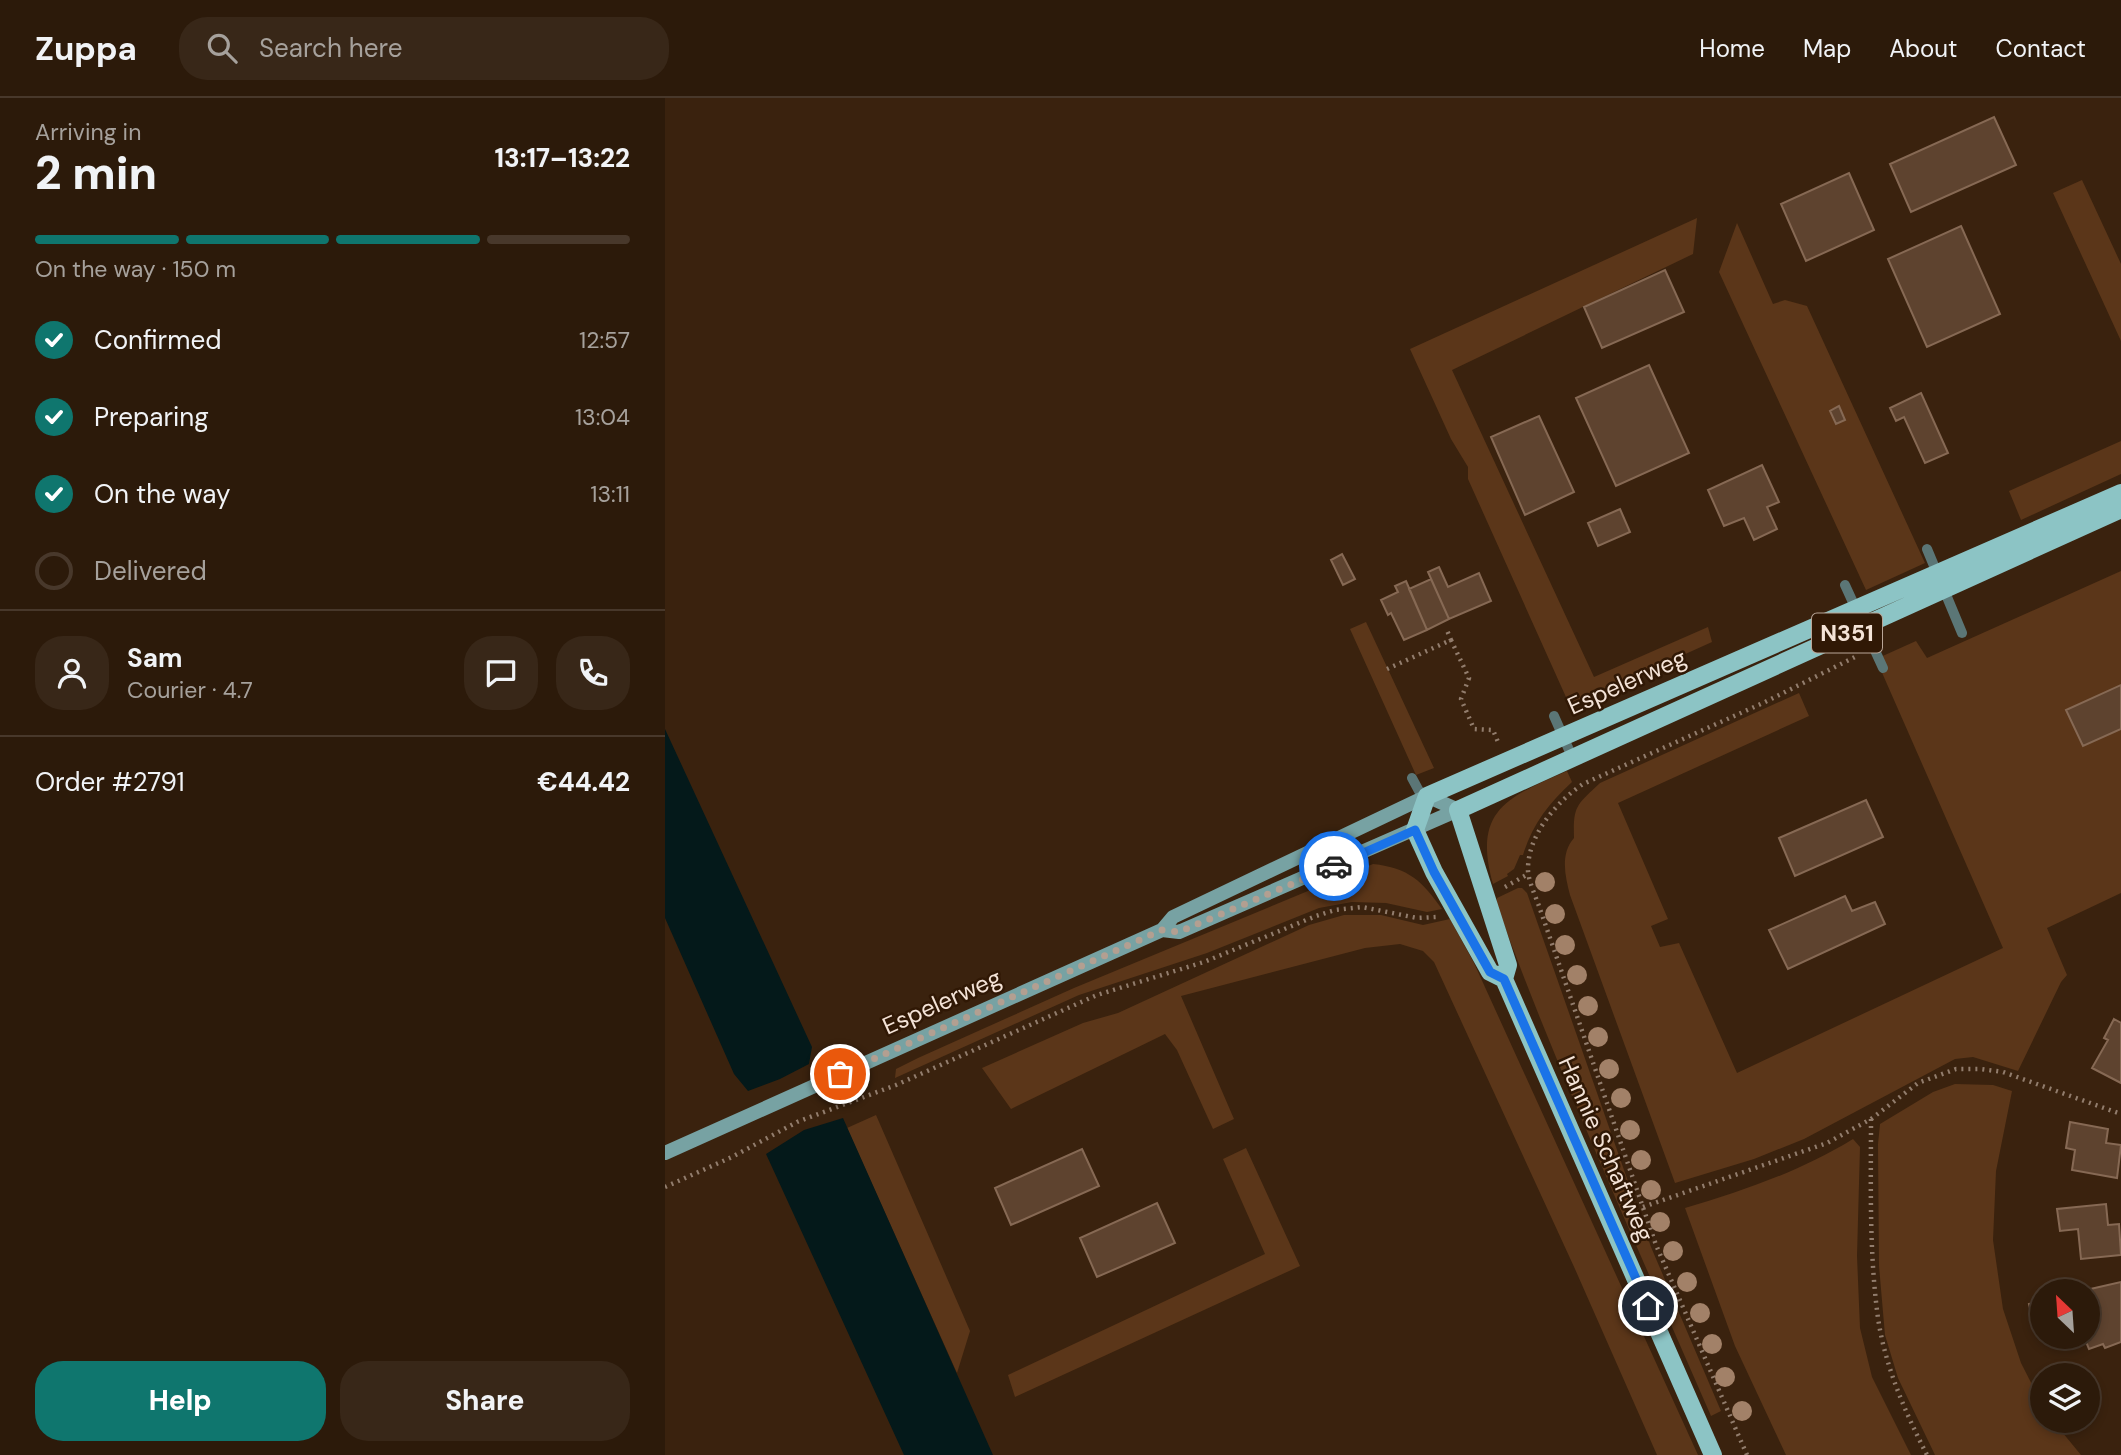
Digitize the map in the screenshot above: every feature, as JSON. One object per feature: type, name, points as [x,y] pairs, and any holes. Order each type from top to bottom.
[{"type":"main road","name":"Espelerweg","points":[[1162,930],[1179,932],[1573,759],[2121,493]]},
{"type":"main road","name":"Espelerweg","points":[[1940,582],[2121,509]]},
{"type":"main road","name":"Espelerweg","points":[[665,1153],[1162,930],[1173,917],[1427,796],[1563,736],[1860,618]]},
{"type":"main road","points":[[1415,830],[1427,796],[1458,810]]},
{"type":"main road","name":"Hannie Schaftweg","points":[[1458,810],[1508,965],[1504,979],[1713,1455]]},
{"type":"main road","name":"Hannie Schaftweg","points":[[1415,830],[1434,872],[1490,972],[1504,979]]},
{"type":"lane","points":[[1927,549],[1962,633]]},
{"type":"lane","points":[[1845,585],[1883,668]]},
{"type":"lane","points":[[1554,716],[1573,759]]},
{"type":"lane","points":[[1412,778],[1419,791],[1427,796]]},
{"type":"path","points":[[1446,628],[1469,678],[1461,699],[1474,729],[1493,730],[1499,745],[1510,740]]},
{"type":"path","points":[[1387,669],[1451,640]]},
{"type":"path","points":[[1747,1455],[1663,1264],[1528,874],[1531,851],[1537,835],[1561,802],[1582,782],[1763,703],[1873,648]]},
{"type":"path","points":[[1510,884],[1528,874]]},
{"type":"path","points":[[665,1187],[732,1157],[797,1122],[896,1085],[1097,995],[1204,962],[1315,916],[1361,907],[1417,918],[1439,916]]},
{"type":"path","points":[[1643,1207],[1827,1143],[1871,1119],[1917,1083],[1944,1073],[1969,1068],[2003,1072],[2121,1114]]},
{"type":"path","points":[[1871,1119],[1870,1211],[1879,1320],[1895,1384],[1927,1455]]},
{"type":"shaded area","points":[[2082,180],[2121,264],[2121,341],[2053,193]]},
{"type":"shaded area","points":[[1697,218],[1693,254],[1452,370],[1594,677],[1708,627],[1712,642],[1570,706],[1468,479],[1468,467],[1451,439],[1410,349]]},
{"type":"shaded area","points":[[1737,223],[1773,304],[1785,300],[1807,306],[1925,563],[1866,590],[1719,272]]},
{"type":"shaded area","points":[[2121,441],[2121,474],[2021,520],[2009,491]]},
{"type":"shaded area","points":[[2121,571],[2121,893],[2047,928],[2067,975],[2061,982],[2018,1071],[1973,1057],[1955,1059],[1804,1139],[1754,1159],[1675,1183],[1568,888],[1565,858],[1574,838],[1574,819],[1581,801],[1600,783],[1799,693],[1809,716],[1618,803],[1668,919],[1651,926],[1660,947],[1679,943],[1737,1073],[2003,948],[1876,659],[1916,641],[1927,658]]},
{"type":"shaded area","points":[[1366,622],[1434,768],[1416,775],[1350,629]]},
{"type":"shaded area","points":[[665,729],[812,1047],[809,1064],[748,1091],[734,1074],[665,918]]},
{"type":"shaded area","points":[[1567,771],[1572,782],[1542,815],[1514,869],[1508,876],[1493,884],[1487,839],[1500,810],[1528,789]]},
{"type":"shaded area","points":[[1373,864],[1396,869],[1413,878],[1442,909],[1427,912],[1386,903],[1352,902],[1319,908],[1207,953],[1079,995],[895,1078],[896,1069],[1074,988]]},
{"type":"shaded area","points":[[1518,888],[1527,893],[1651,1247],[1721,1411],[1711,1416],[1572,1097],[1496,903],[1497,898]]},
{"type":"shaded area","points":[[1344,915],[1381,915],[1423,925],[1450,919],[1474,963],[1698,1455],[1657,1455],[1434,962],[1423,951],[1400,944],[1365,948],[1181,996],[1234,1119],[1213,1129],[1177,1050],[1165,1034],[1011,1109],[982,1068],[1083,1023],[1118,1013],[1309,925]]},
{"type":"shaded area","points":[[1955,1084],[1993,1085],[2012,1091],[1996,1171],[1993,1240],[2003,1309],[2021,1363],[2030,1381],[2030,1433],[2063,1433],[2081,1455],[1935,1455],[1898,1378],[1885,1335],[1879,1266],[1880,1124],[1933,1092]]},
{"type":"shaded area","points":[[876,1115],[970,1331],[957,1373],[847,1128]]},
{"type":"shaded area","points":[[843,1118],[993,1455],[904,1455],[766,1154],[804,1130]]},
{"type":"shaded area","points":[[1853,1139],[1860,1147],[1857,1256],[1860,1328],[1872,1377],[1911,1455],[1786,1455],[1735,1346],[1685,1208],[1771,1179],[1813,1161]]},
{"type":"shaded area","points":[[1246,1148],[1300,1266],[1015,1397],[1008,1375],[1265,1254],[1223,1159]]},
{"type":"building","points":[[1994,117],[2016,165],[1911,212],[1890,164]]},
{"type":"building","points":[[1849,173],[1874,230],[1806,261],[1781,204]]},
{"type":"building","points":[[1961,226],[2000,314],[1927,347],[1888,259]]},
{"type":"building","points":[[1665,270],[1684,312],[1602,348],[1584,307]]},
{"type":"building","points":[[1649,365],[1689,453],[1616,486],[1576,398]]},
{"type":"building","points":[[1921,393],[1948,453],[1925,463],[1904,417],[1896,421],[1890,408]]},
{"type":"building","points":[[1839,406],[1845,420],[1836,424],[1830,411]]},
{"type":"building","points":[[1539,416],[1574,492],[1525,515],[1491,437]]},
{"type":"building","points":[[1762,465],[1779,502],[1767,507],[1777,529],[1754,540],[1744,518],[1724,526],[1708,490]]},
{"type":"building","points":[[1620,509],[1630,532],[1598,546],[1588,523]]},
{"type":"building","points":[[1342,554],[1355,579],[1343,585],[1331,560]]},
{"type":"building","points":[[1439,567],[1448,587],[1479,573],[1491,601],[1449,619],[1428,572]]},
{"type":"building","points":[[1431,579],[1449,619],[1427,630],[1409,589]]},
{"type":"building","points":[[1406,581],[1427,630],[1404,640],[1391,613],[1388,615],[1381,600],[1398,592],[1395,586]]},
{"type":"building","points":[[2121,685],[2121,729],[2083,746],[2066,710]]},
{"type":"building","points":[[1866,800],[1883,837],[1795,876],[1779,838]]},
{"type":"building","points":[[1845,896],[1852,911],[1875,902],[1885,924],[1788,969],[1769,930]]},
{"type":"building","points":[[2114,1019],[2121,1023],[2121,1083],[2092,1068],[2108,1040],[2104,1038]]},
{"type":"building","points":[[2070,1122],[2108,1129],[2106,1143],[2121,1145],[2117,1178],[2072,1170],[2075,1150],[2066,1148]]},
{"type":"building","points":[[1082,1149],[1099,1186],[1011,1225],[995,1188]]},
{"type":"building","points":[[1157,1203],[1175,1243],[1097,1277],[1080,1238]]},
{"type":"building","points":[[2106,1204],[2108,1225],[2119,1224],[2121,1255],[2081,1259],[2078,1229],[2060,1231],[2057,1209]]},
{"type":"building","points":[[2121,1282],[2121,1342],[2105,1348],[2103,1344],[2100,1345],[2100,1287]]},
{"type":"way so far","points":[[840,1074],[1162,930],[1179,932],[1334,866]]},
{"type":"route","points":[[1334,866],[1415,830],[1434,872],[1490,972],[1504,979],[1648,1306]]}]
